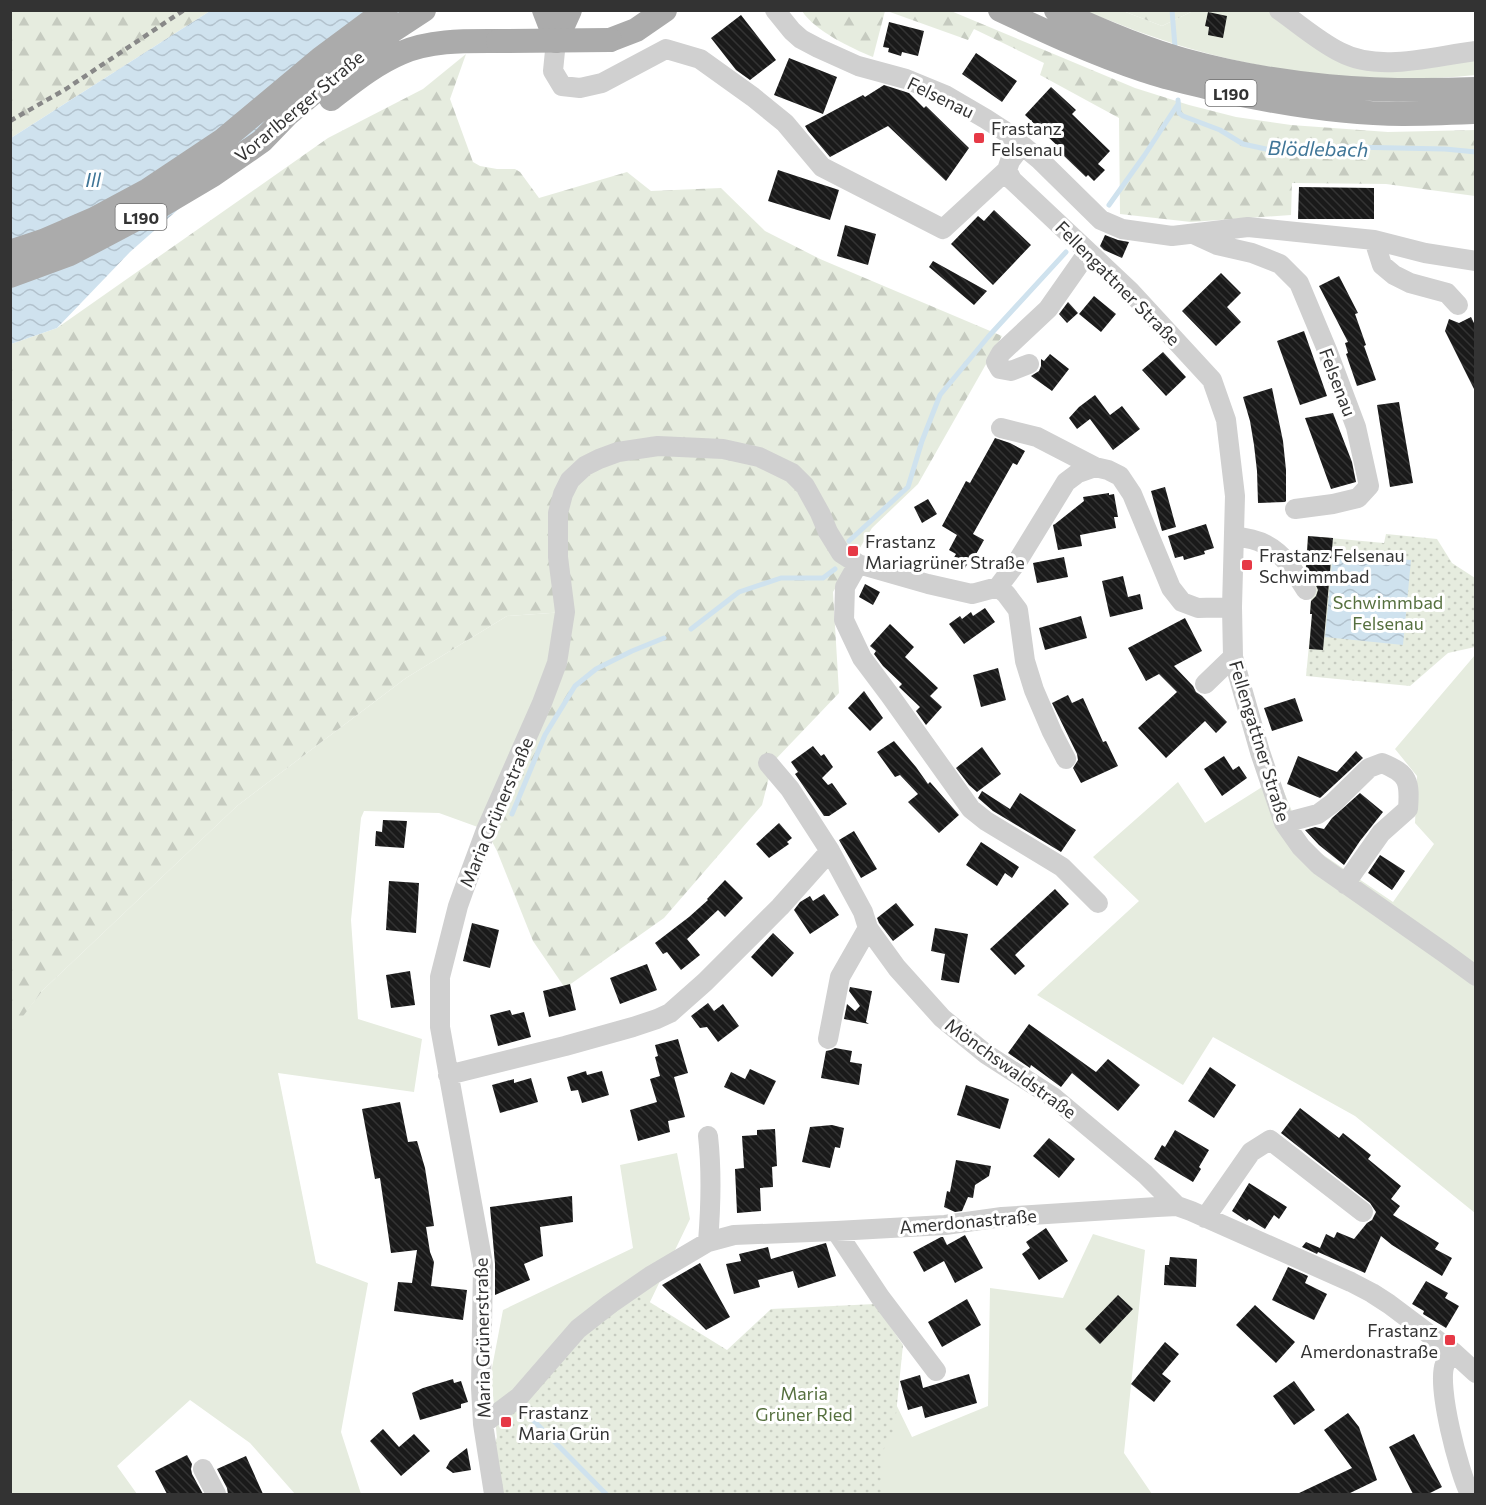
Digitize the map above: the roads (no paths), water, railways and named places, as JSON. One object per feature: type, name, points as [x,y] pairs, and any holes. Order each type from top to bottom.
[{"type":"main road","name":"Vorarlberger Straße","points":[[10,276],[70,254],[159,207],[213,175],[262,141],[291,127],[392,31],[424,10]]},
{"type":"main road","points":[[544,10],[556,41]]},
{"type":"main road","points":[[556,41],[570,10]]},
{"type":"main road","points":[[329,90],[349,85],[379,64],[401,53],[449,42],[610,40],[636,30],[665,10]]},
{"type":"main road","name":"L190","points":[[1000,10],[1142,70],[1263,100],[1323,109],[1377,113],[1476,112]]},
{"type":"main road","name":"L190","points":[[1056,10],[1110,34],[1184,60],[1269,79],[1328,87],[1376,90],[1476,88]]},
{"type":"main road","name":"Vorarlberger Straße","points":[[10,252],[43,241],[94,219],[148,190],[223,140],[320,59],[383,12]]},
{"type":"street","name":"Felsenau","points":[[775,10],[801,39],[818,48],[858,66],[906,79],[945,95],[986,119],[1040,160],[1101,220],[1122,229],[1172,236],[1248,227],[1374,240],[1425,253],[1476,261]]},
{"type":"street","points":[[1279,10],[1328,45],[1362,60],[1405,61],[1476,51]]},
{"type":"street","points":[[556,41],[553,71],[561,86],[580,88],[602,83],[666,49],[700,59],[785,123],[822,167],[943,229],[1008,170],[1010,161],[1022,145]]},
{"type":"street","name":"Fellengattner Straße","points":[[1008,170],[1012,180],[1130,291],[1212,380],[1226,420],[1235,496],[1233,657],[1260,752],[1284,823],[1301,847],[1319,865],[1476,976]]},
{"type":"street","name":"Felsenau","points":[[1193,234],[1217,245],[1251,253],[1280,264],[1299,283],[1356,427],[1369,486],[1358,498],[1333,504],[1294,508]]},
{"type":"street","points":[[1374,240],[1382,265],[1394,275],[1410,283],[1447,293],[1458,305]]},
{"type":"street","points":[[1029,364],[1011,371],[1000,369],[996,362],[1001,353],[1048,309],[1088,252]]},
{"type":"street","points":[[1001,428],[1037,437],[1095,467],[1120,476],[1132,494],[1171,588],[1182,602],[1198,608],[1232,607]]},
{"type":"street","name":"Maria Grünerstraße","points":[[494,1494],[483,1424],[481,1388],[483,1264],[440,1027],[440,977],[463,892],[486,830],[542,703],[556,663],[565,612],[558,556],[558,513],[570,480],[585,466],[599,459],[618,452],[658,446],[723,449],[759,457],[792,473],[805,486],[841,553],[858,564],[972,594],[998,587]]},
{"type":"street","points":[[1066,759],[1034,690],[1025,661],[1018,610],[998,587],[1017,562],[1066,482],[1078,473],[1095,467]]},
{"type":"street","points":[[1234,537],[1258,540],[1272,548],[1290,565],[1306,591]]},
{"type":"street","points":[[858,564],[845,587],[844,620],[862,658],[971,809],[986,821],[1062,867],[1098,903]]},
{"type":"street","points":[[1205,684],[1233,657]]},
{"type":"street","name":"Mönchswaldstraße","points":[[768,763],[790,789],[830,851],[863,912],[868,928],[897,968],[942,1018],[986,1054],[1053,1097],[1145,1174],[1177,1206]]},
{"type":"street","points":[[1284,823],[1318,813],[1339,798],[1369,768],[1382,763],[1396,768],[1408,782],[1408,809],[1381,833],[1346,884]]},
{"type":"street","points":[[448,1075],[565,1046],[633,1027],[670,1013],[705,982],[780,907],[830,851]]},
{"type":"street","points":[[828,1040],[840,978],[868,928]]},
{"type":"street","points":[[708,1136],[712,1198],[708,1242]]},
{"type":"street","points":[[1205,1218],[1251,1152],[1270,1140],[1363,1212]]},
{"type":"street","name":"Amerdonastraße","points":[[483,1424],[519,1397],[578,1329],[652,1275],[708,1242],[734,1234],[945,1226],[1002,1218],[1177,1206],[1362,1288],[1389,1304],[1453,1352],[1476,1373]]},
{"type":"street","points":[[836,1231],[880,1297],[936,1371]]},
{"type":"street","points":[[1453,1352],[1444,1365],[1442,1389],[1458,1464],[1470,1494]]},
{"type":"street","points":[[203,1469],[216,1494]]},
{"type":"water","name":"Ill","points":[[210,11],[403,11],[130,252],[57,328],[11,344],[11,138]]},
{"type":"water","name":"Schwimmbad Felsenau","points":[[1333,553],[1411,560],[1403,645],[1325,637]]},
{"type":"waterway","name":"Blödlebach","points":[[1172,10],[1175,47]]},
{"type":"waterway","name":"Blödlebach","points":[[1178,100],[1179,113],[1183,116],[1220,130],[1243,144],[1275,151],[1318,151],[1349,147],[1476,152]]},
{"type":"waterway","points":[[1109,205],[1178,104]]},
{"type":"waterway","points":[[849,541],[908,487],[922,441],[940,395],[988,337],[1066,252]]},
{"type":"waterway","points":[[691,629],[739,592],[781,578],[823,578],[835,569]]},
{"type":"waterway","points":[[512,814],[545,735],[575,686],[596,669],[664,638]]},
{"type":"waterway","points":[[531,1418],[606,1494]]},
{"type":"railway","points":[[10,121],[66,89],[184,10]]},
{"type":"place","name":"Frastanz Felsenau","points":[[979,138]]},
{"type":"place","name":"Frastanz Mariagrüner Straße","points":[[853,551]]},
{"type":"place","name":"Frastanz Felsenau Schwimmbad","points":[[1247,565]]},
{"type":"place","name":"Frastanz Amerdonastraße","points":[[1450,1340]]},
{"type":"place","name":"Frastanz Maria Grün","points":[[506,1422]]},
{"type":"park label","name":"Maria Grüner Ried","points":[[804,1403]]}]
